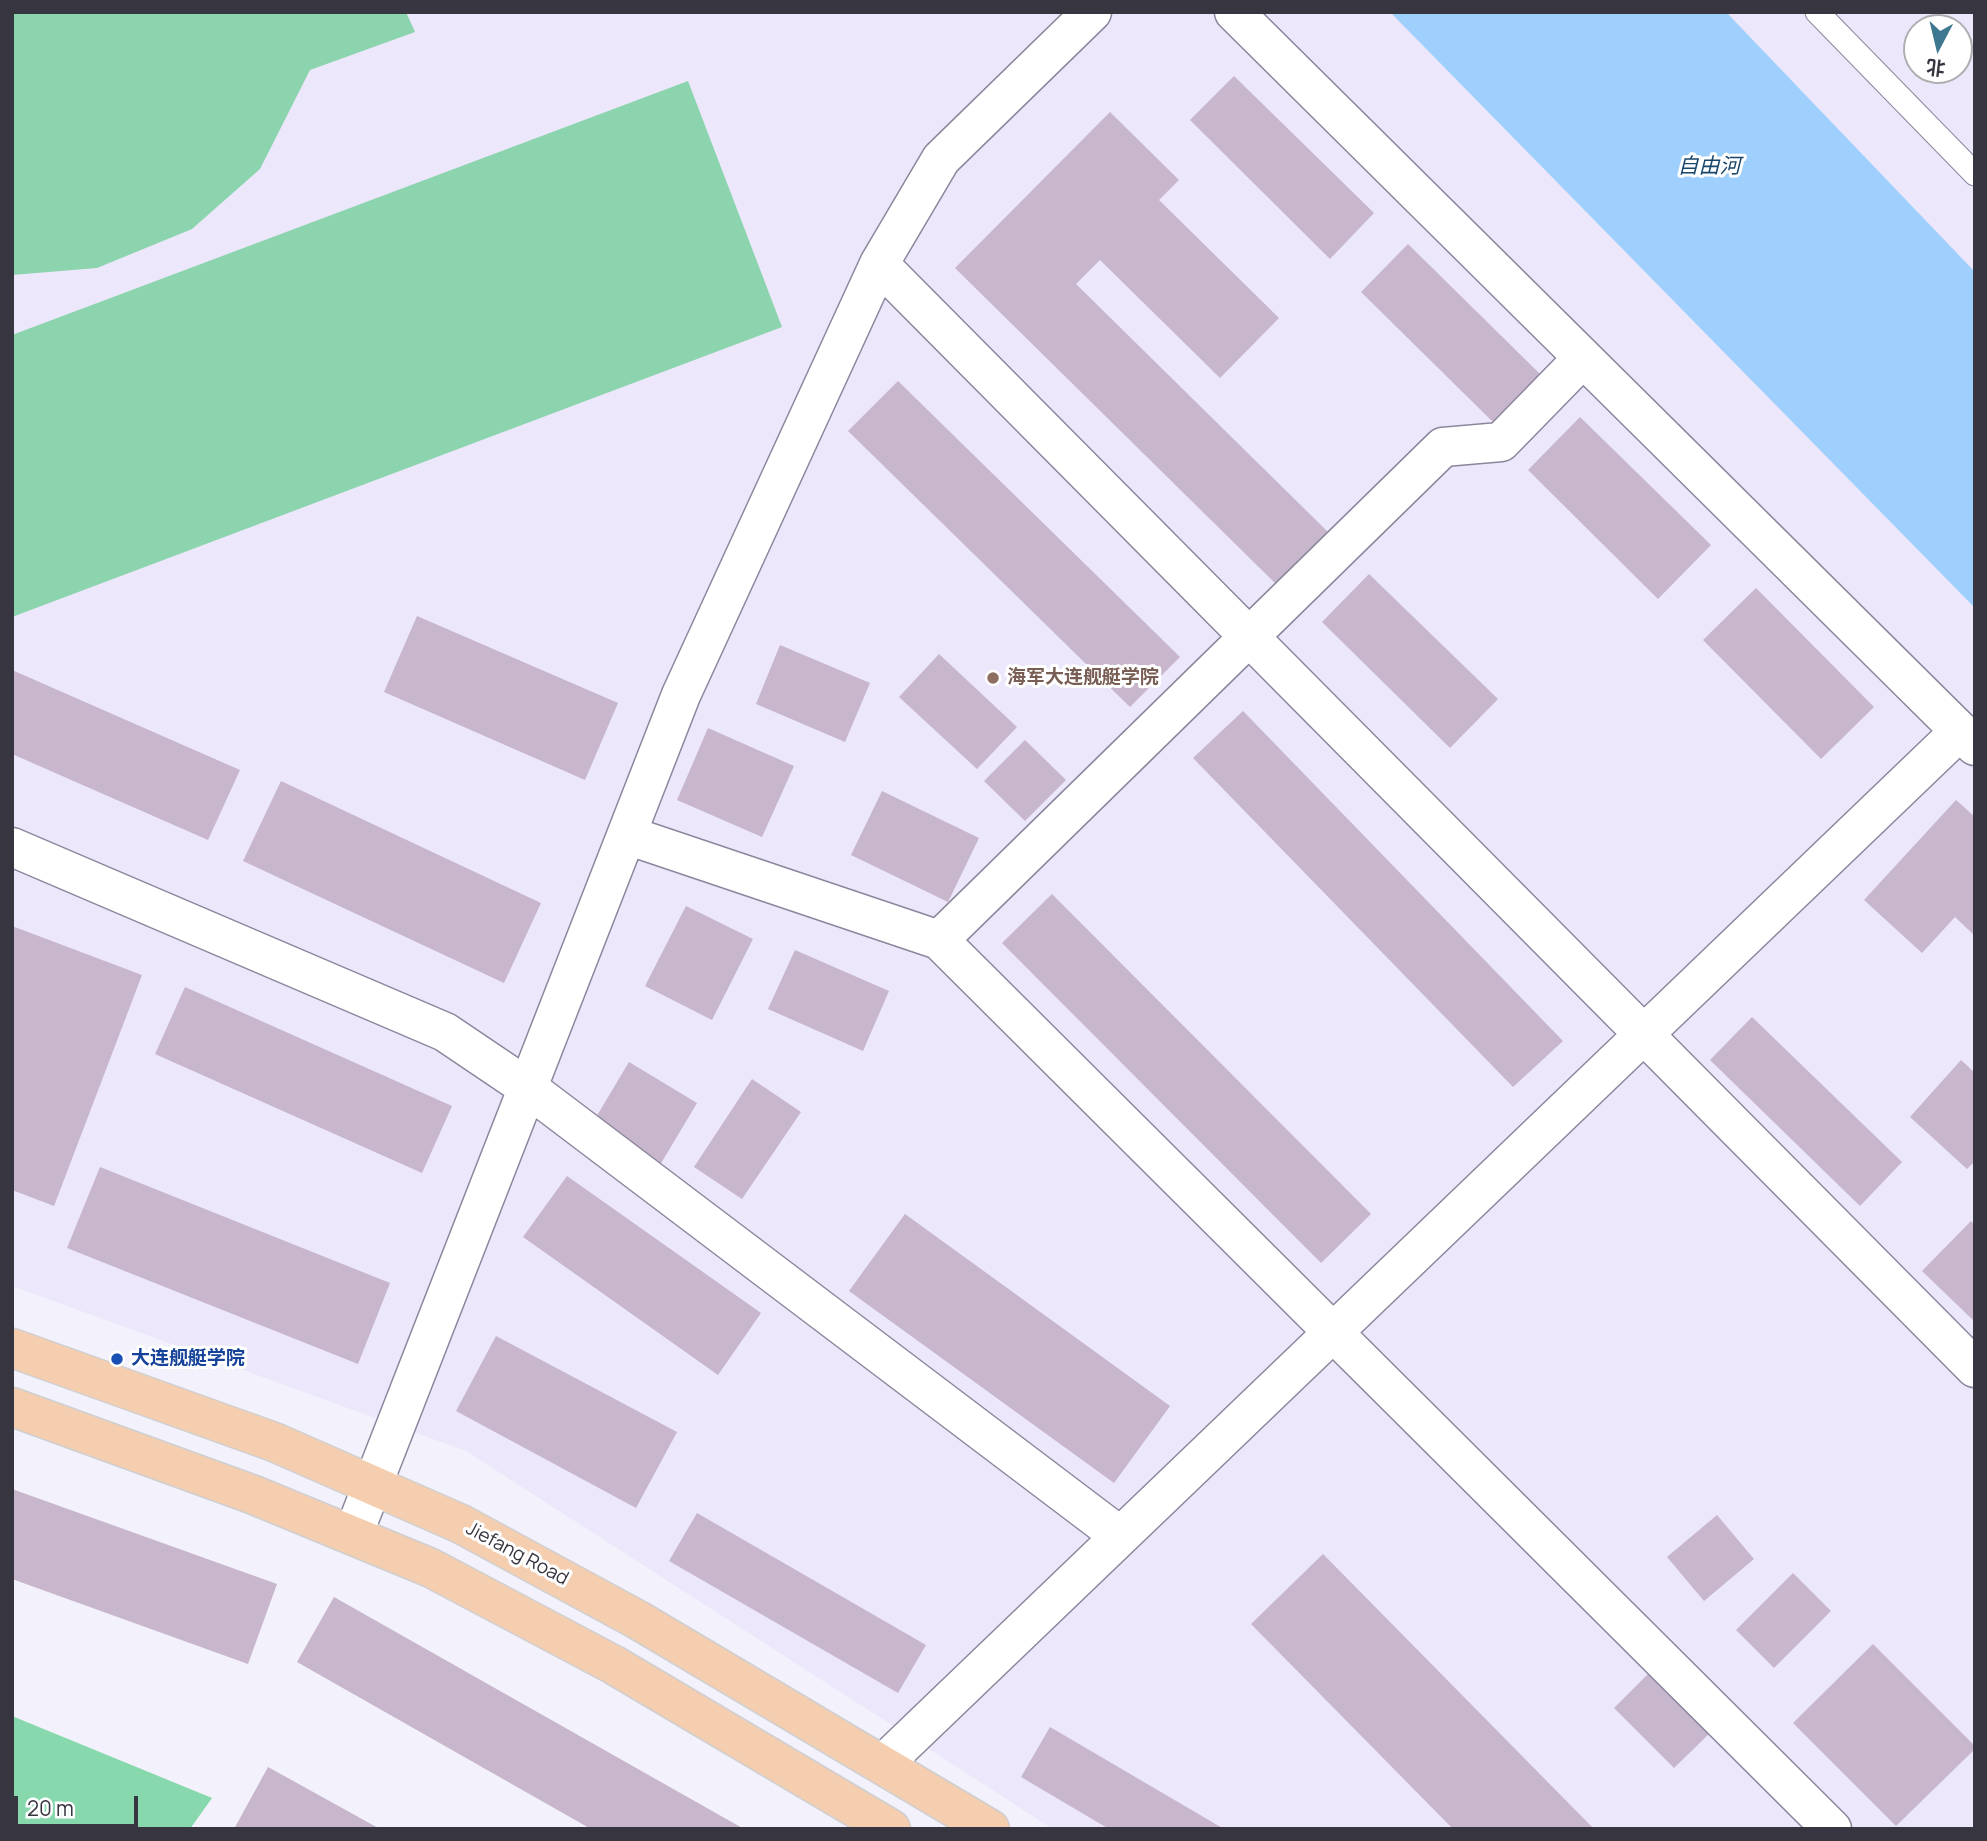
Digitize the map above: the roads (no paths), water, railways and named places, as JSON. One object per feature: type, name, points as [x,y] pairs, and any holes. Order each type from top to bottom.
[{"type":"main road","name":"Jiefang Road","points":[[12,1348],[274,1442],[461,1524],[638,1620],[990,1829]]},
{"type":"main road","points":[[12,1407],[254,1495],[431,1568],[614,1665],[891,1829]]},
{"type":"street","points":[[353,1535],[681,695],[879,264],[941,159],[1092,12]]},
{"type":"street","points":[[883,1764],[1644,1034],[1967,738],[1234,12]]},
{"type":"street","points":[[879,264],[1975,1368]]},
{"type":"street","points":[[939,940],[1443,447],[1501,442],[1583,358]]},
{"type":"street","points":[[627,835],[939,940],[1832,1829]]},
{"type":"street","points":[[12,847],[445,1032],[528,1088],[1120,1536]]},
{"type":"lane","points":[[1817,12],[1975,174]]},
{"type":"water","name":"自由河","points":[[1390,12],[1726,12],[1975,272],[1975,608]]},
{"type":"place","name":"海军大连舰艇学院","points":[[993,678]]},
{"type":"place","name":"大连舰艇学院","points":[[117,1359]]}]
